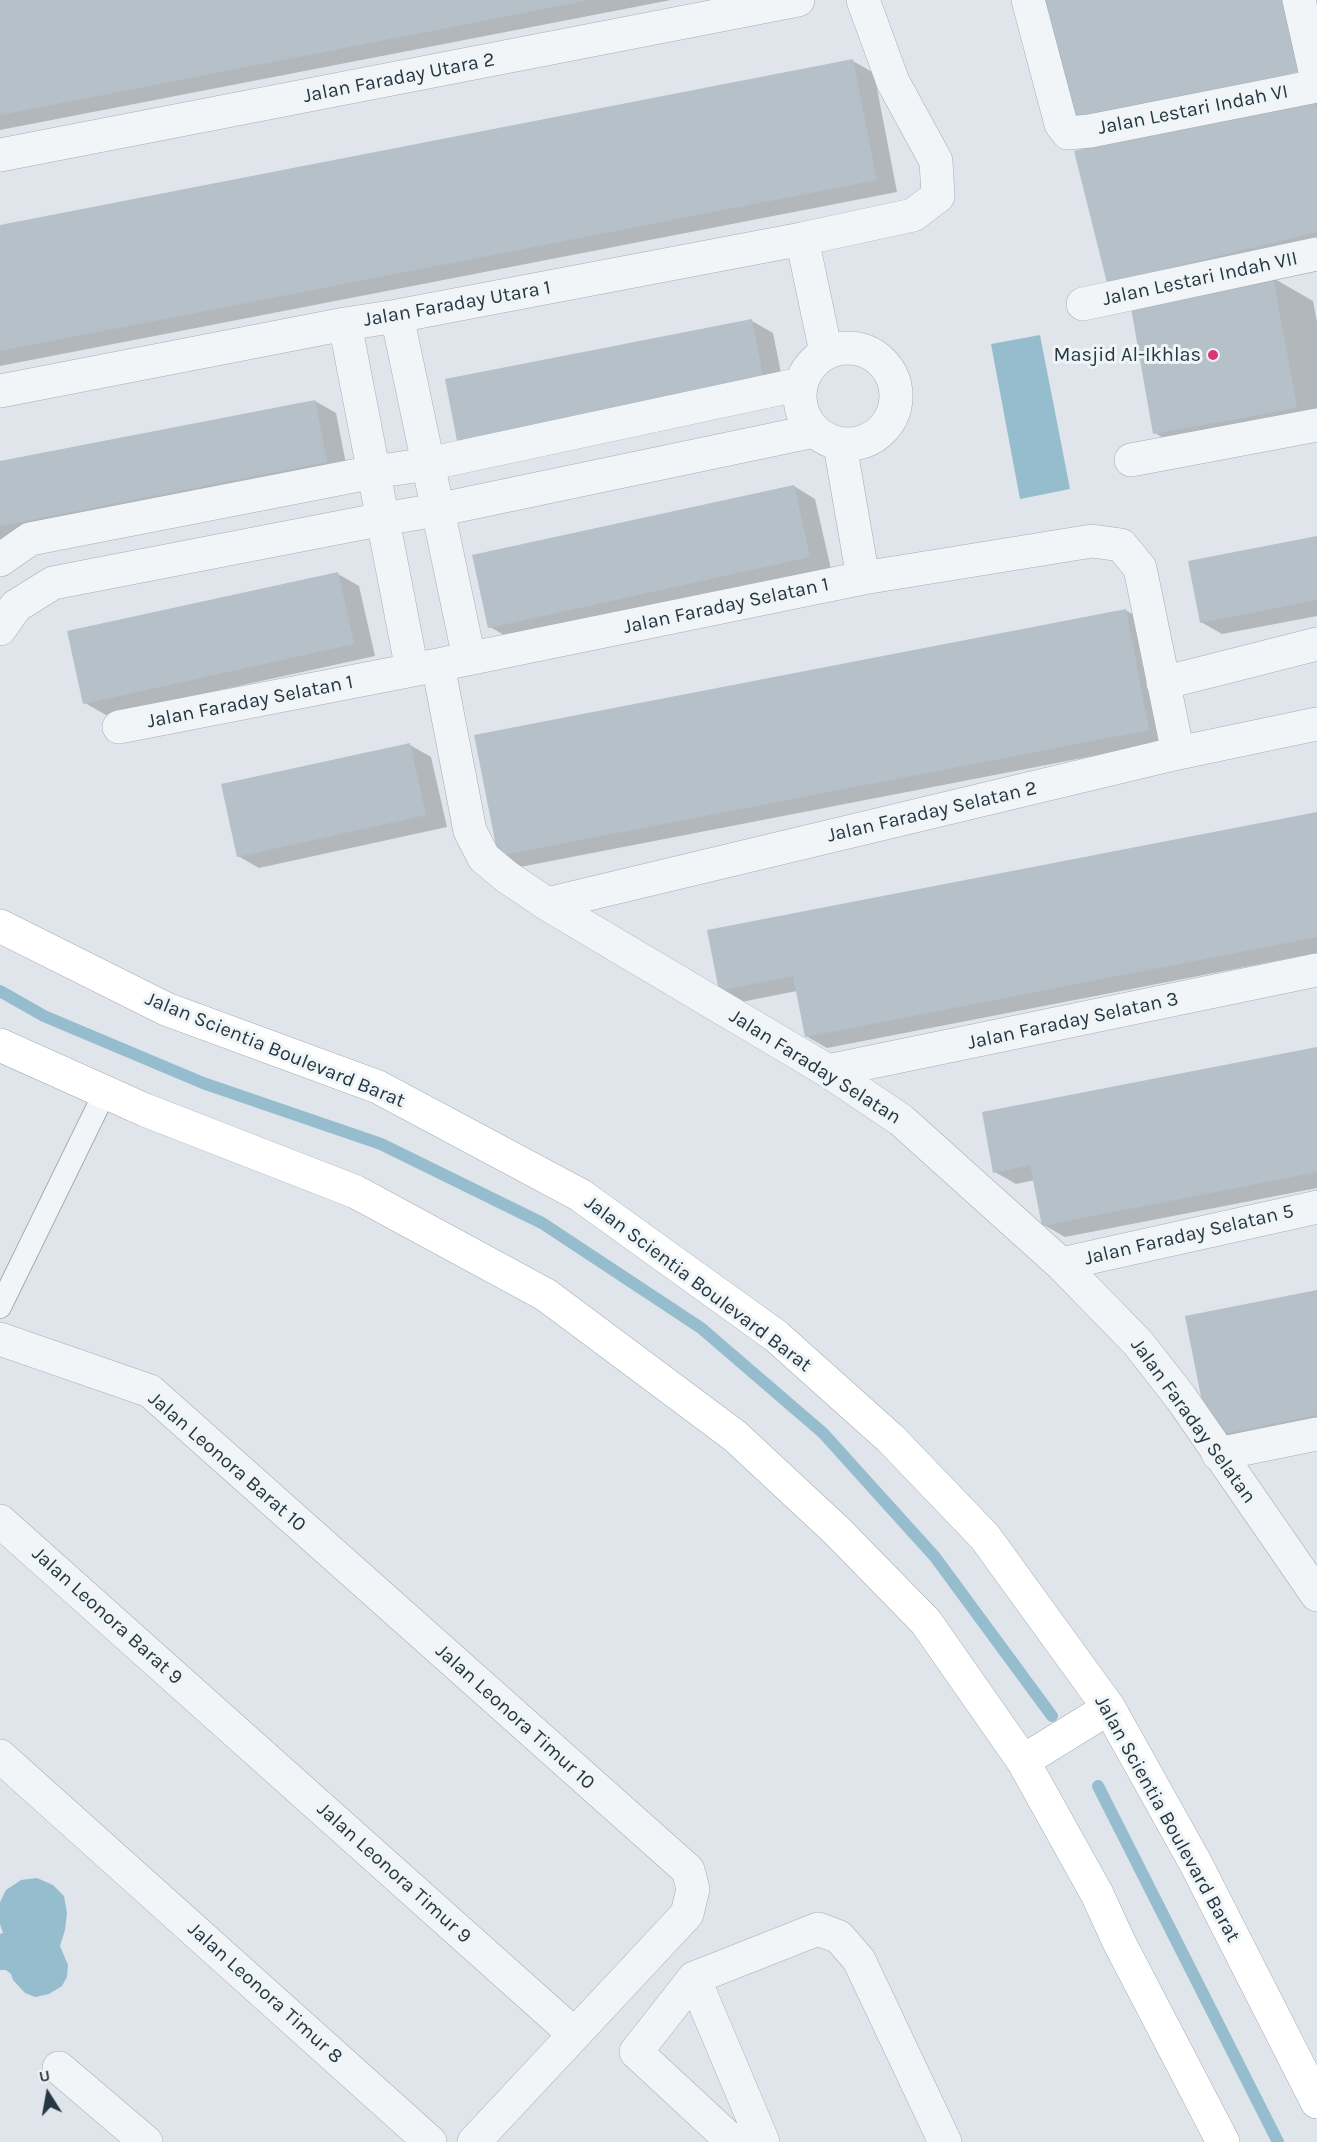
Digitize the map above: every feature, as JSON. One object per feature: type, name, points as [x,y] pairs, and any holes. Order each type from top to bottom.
[{"type":"street","name":"Jalan Faraday Utara 2","points":[[0,155],[798,0]]},
{"type":"street","name":"Jalan Faraday Utara 1","points":[[0,391],[802,239],[913,215],[938,196],[936,161],[892,82],[863,0]]},
{"type":"street","name":"Jalan Lestari Indah VI","points":[[1028,0],[1061,124],[1068,133],[1099,129],[1317,86]]},
{"type":"street","points":[[1299,0],[1317,80]]},
{"type":"street","points":[[802,239],[826,352]]},
{"type":"street","name":"Jalan Lestari Indah VII","points":[[1083,304],[1317,254]]},
{"type":"street","points":[[397,316],[437,510],[440,664]]},
{"type":"street","points":[[345,324],[383,519],[440,664]]},
{"type":"street","points":[[0,630],[16,606],[53,583],[383,519],[827,438],[871,440],[892,419],[897,389],[884,362],[857,348],[826,352],[810,365],[801,384],[801,410],[827,438],[863,578]]},
{"type":"street","points":[[0,560],[30,540],[374,472],[428,464],[801,384]]},
{"type":"street","points":[[1131,460],[1317,425]]},
{"type":"street","name":"Jalan Faraday Selatan 1","points":[[119,727],[863,578],[1092,541],[1121,545],[1140,568],[1178,753]]},
{"type":"street","points":[[1163,682],[1317,644]]},
{"type":"street","name":"Jalan Faraday Selatan","points":[[440,664],[470,831],[484,858],[507,878],[547,904],[828,1071],[901,1120],[1061,1264],[1138,1343],[1181,1398],[1317,1595]]},
{"type":"street","name":"Jalan Faraday Selatan 2","points":[[547,904],[1178,753],[1317,724]]},
{"type":"street","name":"Jalan Scientia Boulevard Barat","points":[[0,926],[166,1009],[378,1088],[580,1195],[776,1336],[891,1439],[985,1537],[1196,1864],[1317,2102]]},
{"type":"street","name":"Jalan Faraday Selatan 3","points":[[828,1071],[1317,970]]},
{"type":"street","points":[[0,1045],[145,1110],[356,1192],[546,1294],[735,1436],[837,1531],[926,1622],[1034,1754],[1119,1942],[1223,2142]]},
{"type":"street","name":"Jalan Faraday Selatan 5","points":[[1061,1264],[1317,1207]]},
{"type":"street","name":"Jalan Leonora Barat 10","points":[[0,1339],[150,1391],[343,1563]]},
{"type":"street","points":[[1218,1454],[1317,1434]]},
{"type":"street","name":"Jalan Leonora Barat 9","points":[[0,1521],[214,1712]]},
{"type":"street","name":"Jalan Leonora Timur 10","points":[[343,1563],[688,1870],[693,1889],[687,1914],[574,2034]]},
{"type":"street","name":"Jalan Leonora Timur 9","points":[[214,1712],[574,2034]]},
{"type":"street","points":[[1034,1754],[1098,1715]]},
{"type":"street","name":"Jalan Leonora Timur 8","points":[[0,1756],[430,2142]]},
{"type":"street","points":[[733,2142],[636,2052],[694,1978],[818,1929],[839,1937],[859,1960],[945,2142]]},
{"type":"street","points":[[694,1978],[763,2142]]},
{"type":"street","points":[[474,2142],[574,2034]]},
{"type":"street","points":[[59,2067],[146,2142]]},
{"type":"lane","points":[[0,1307],[105,1092]]},
{"type":"water","points":[[1040,335],[1070,489],[1020,499],[991,344]]},
{"type":"water","points":[[37,1878],[53,1885],[64,1896],[67,1913],[60,1946],[68,1965],[67,1977],[62,1986],[49,1994],[35,1997],[25,1993],[6,1970],[0,1970],[0,1934],[3,1933],[0,1924],[0,1902],[6,1890],[21,1880]]},
{"type":"building","points":[[0,0],[585,0],[585,1],[0,115]]},
{"type":"building","points":[[1037,0],[1289,0],[1306,70],[1068,128]]},
{"type":"building","points":[[853,59],[877,180],[0,351],[0,225]]},
{"type":"building","points":[[1312,93],[1317,111],[1317,232],[1107,283],[1074,151]]},
{"type":"building","name":"Masjid Al-Ikhlas","points":[[1273,277],[1297,408],[1153,434],[1130,302]]},
{"type":"building","points":[[752,319],[764,381],[457,441],[445,379]]},
{"type":"building","points":[[315,400],[327,462],[0,526],[0,461]]},
{"type":"building","points":[[794,485],[810,557],[488,628],[472,555]]},
{"type":"building","points":[[1317,536],[1317,600],[1200,623],[1188,561]]},
{"type":"building","points":[[338,572],[354,644],[83,704],[67,631]]},
{"type":"building","points":[[1126,609],[1149,730],[498,856],[474,735]]},
{"type":"building","points":[[410,743],[426,815],[237,857],[221,784]]},
{"type":"building","points":[[1317,812],[1317,937],[805,1037],[793,976],[719,991],[707,930]]},
{"type":"building","points":[[1317,1047],[1317,1172],[1042,1226],[1030,1165],[993,1173],[982,1112]]},
{"type":"building","points":[[1317,1290],[1317,1415],[1209,1437],[1185,1316]]},
{"type":"waterway","points":[[0,991],[44,1016],[203,1083],[381,1144],[542,1223],[701,1328],[823,1433],[935,1557],[1052,1716]]},
{"type":"waterway","points":[[1098,1786],[1278,2142]]},
{"type":"place","name":"Masjid Al-Ikhlas","points":[[1213,355]]}]
